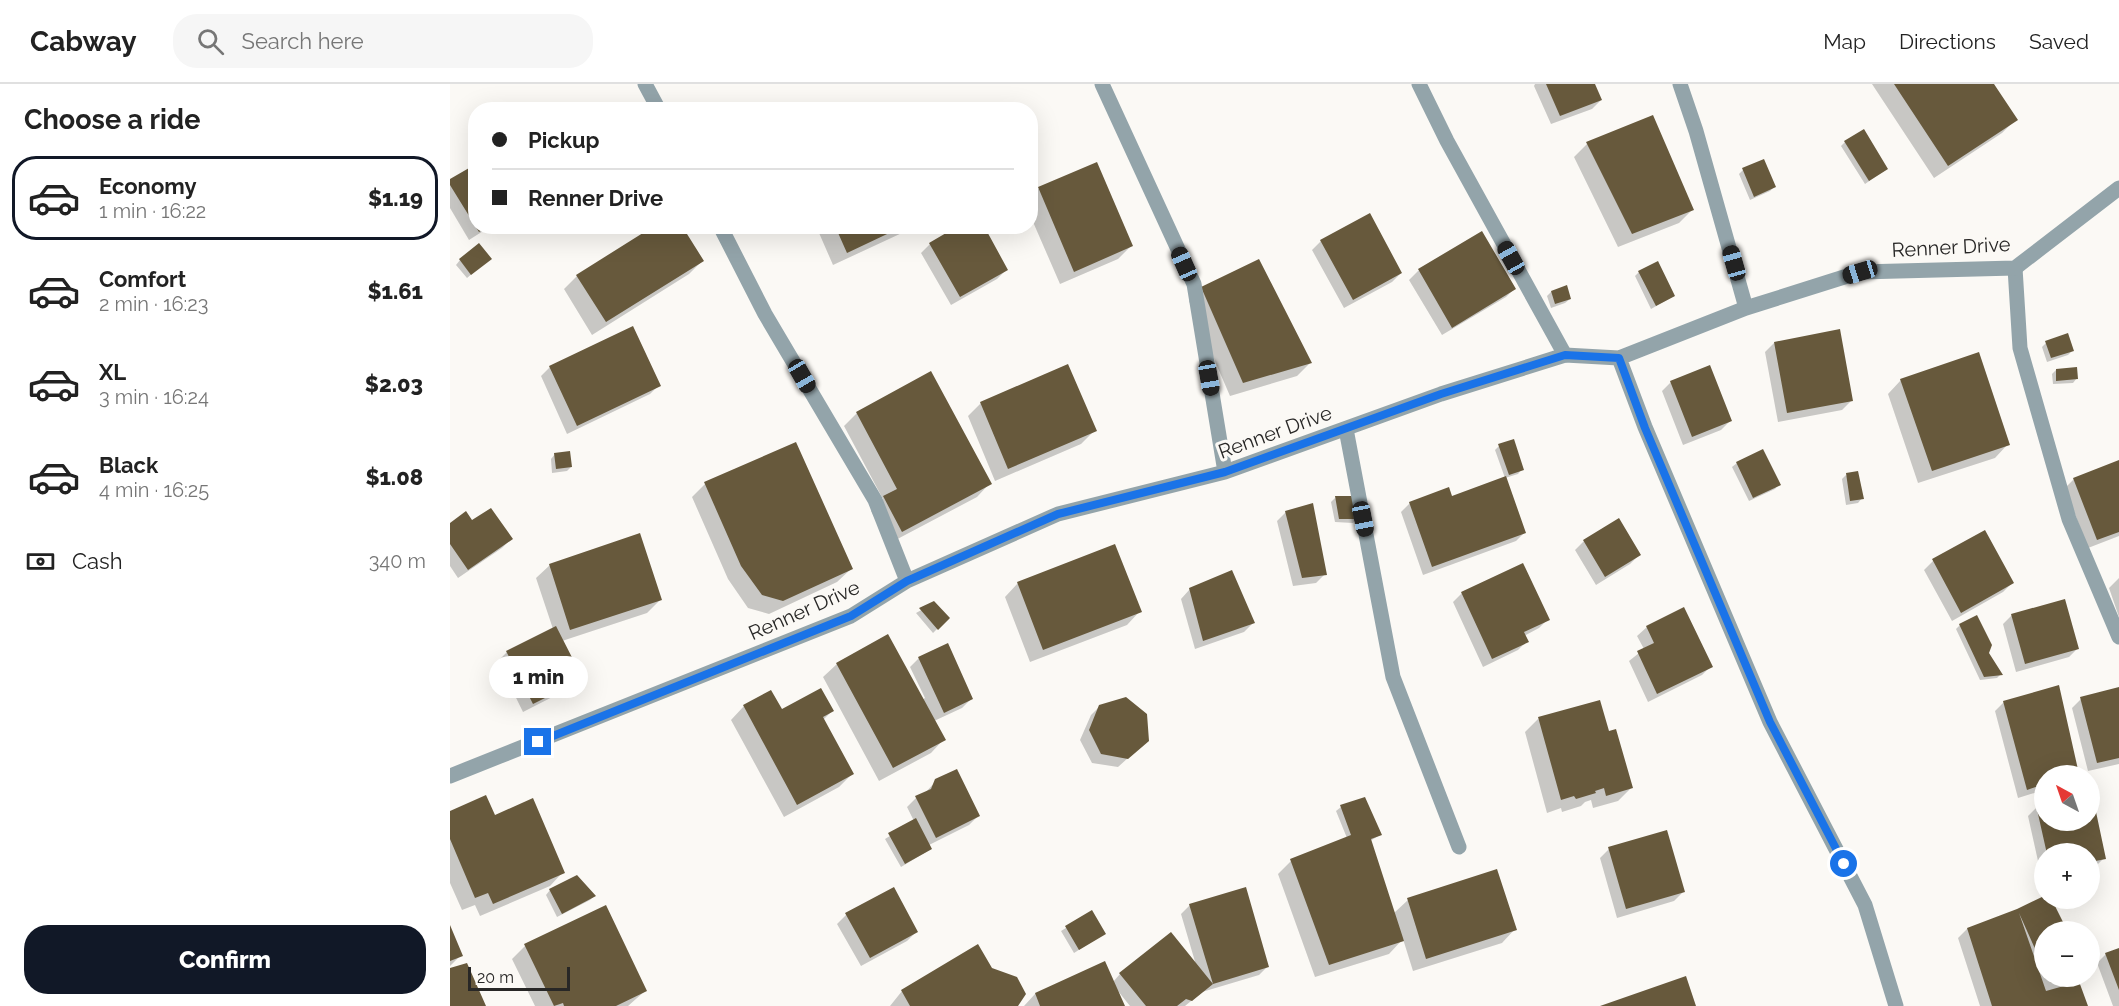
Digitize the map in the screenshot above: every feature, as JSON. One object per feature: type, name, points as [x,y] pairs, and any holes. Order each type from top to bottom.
[{"type":"street","points":[[645,84],[654,102]]},
{"type":"street","points":[[1102,84],[1194,284],[1225,472]]},
{"type":"street","points":[[1419,84],[1447,141],[1565,355]]},
{"type":"street","points":[[1680,84],[1696,131],[1746,308]]},
{"type":"street","name":"Renner Drive","points":[[450,776],[851,616],[907,581],[1058,514],[1225,472],[1441,394],[1565,355],[1619,358],[1746,308],[1860,272],[2015,268],[2119,188]]},
{"type":"street","points":[[724,234],[765,314],[875,500],[907,581]]},
{"type":"street","points":[[2015,268],[2020,348],[2069,519],[2119,638]]},
{"type":"street","points":[[1619,358],[1645,428],[1770,722],[1865,904],[1896,1006]]},
{"type":"street","points":[[1346,429],[1393,677],[1459,847]]},
{"type":"building","points":[[1546,84],[1595,84],[1602,100],[1560,116]]},
{"type":"building","points":[[1894,84],[1994,84],[2018,120],[1948,166]]},
{"type":"building","points":[[1653,115],[1694,210],[1632,234],[1586,142]]},
{"type":"building","points":[[1864,129],[1888,169],[1869,181],[1844,141]]},
{"type":"building","points":[[1764,159],[1776,187],[1754,197],[1742,168]]},
{"type":"building","points":[[1097,162],[1133,246],[1074,272],[1038,187]]},
{"type":"building","points":[[468,169],[468,214],[450,185],[450,179]]},
{"type":"building","points":[[1370,213],[1402,273],[1353,300],[1320,240]]},
{"type":"building","points":[[1482,231],[1516,289],[1452,328],[1418,269]]},
{"type":"building","points":[[641,234],[687,234],[704,261],[606,322],[576,275]]},
{"type":"building","points":[[839,234],[887,234],[847,253]]},
{"type":"building","points":[[944,234],[988,234],[1008,270],[960,297],[929,243]]},
{"type":"building","points":[[479,243],[492,259],[471,275],[459,259]]},
{"type":"building","points":[[1259,259],[1312,363],[1243,383],[1201,287]]},
{"type":"building","points":[[1658,261],[1675,296],[1656,306],[1638,271]]},
{"type":"building","points":[[1567,285],[1571,299],[1555,304],[1551,291]]},
{"type":"building","points":[[633,326],[661,386],[577,426],[549,366]]},
{"type":"building","points":[[1840,329],[1853,401],[1787,413],[1774,342]]},
{"type":"building","points":[[2068,333],[2074,351],[2051,358],[2045,341]]},
{"type":"building","points":[[1979,352],[2010,445],[1932,471],[1900,379]]},
{"type":"building","points":[[1068,364],[1097,431],[1008,469],[980,402]]},
{"type":"building","points":[[1710,365],[1732,421],[1692,437],[1670,381]]},
{"type":"building","points":[[2077,367],[2078,379],[2056,381],[2056,369]]},
{"type":"building","points":[[931,371],[992,484],[902,532],[883,496],[897,489],[856,412]]},
{"type":"building","points":[[1514,439],[1524,470],[1509,475],[1498,444]]},
{"type":"building","points":[[796,442],[853,569],[783,601],[762,595],[741,566],[704,482]]},
{"type":"building","points":[[1763,449],[1781,485],[1753,498],[1736,462]]},
{"type":"building","points":[[570,451],[572,467],[556,469],[554,453]]},
{"type":"building","points":[[2119,460],[2119,532],[2097,540],[2073,478]]},
{"type":"building","points":[[1858,471],[1864,499],[1850,501],[1846,473]]},
{"type":"building","points":[[1506,476],[1526,533],[1432,567],[1409,502],[1449,487],[1452,496]]},
{"type":"building","points":[[1335,496],[1354,496],[1358,519],[1339,519]]},
{"type":"building","points":[[1313,503],[1327,575],[1302,578],[1285,511]]},
{"type":"building","points":[[491,508],[513,539],[468,570],[450,544],[450,523],[466,511],[472,520]]},
{"type":"building","points":[[1619,518],[1641,555],[1605,577],[1583,540]]},
{"type":"building","points":[[1985,530],[2014,583],[1961,613],[1932,559]]},
{"type":"building","points":[[640,533],[662,600],[570,630],[549,564]]},
{"type":"building","points":[[1115,544],[1142,612],[1043,650],[1017,582]]},
{"type":"building","points":[[1523,563],[1550,620],[1524,632],[1529,642],[1492,659],[1461,592]]},
{"type":"building","points":[[1232,570],[1255,623],[1203,641],[1189,588]]},
{"type":"building","points":[[2065,599],[2079,649],[2025,664],[2011,614]]},
{"type":"building","points":[[934,601],[950,618],[938,630],[919,608]]},
{"type":"building","points":[[1684,607],[1713,667],[1657,694],[1637,651],[1654,643],[1646,626]]},
{"type":"building","points":[[1977,615],[1992,645],[1989,653],[2003,675],[1984,677],[1959,624]]},
{"type":"building","points":[[556,626],[583,679],[533,704],[506,651]]},
{"type":"building","points":[[888,634],[946,740],[893,768],[836,663]]},
{"type":"building","points":[[948,643],[973,699],[944,713],[918,657]]},
{"type":"building","points":[[2059,685],[2077,765],[2034,765],[2034,788],[2027,790],[2003,701]]},
{"type":"building","points":[[2119,687],[2119,758],[2097,763],[2080,697]]},
{"type":"building","points":[[821,688],[834,711],[823,717],[854,774],[797,805],[743,705],[771,690],[782,709]]},
{"type":"building","points":[[1126,697],[1147,714],[1149,741],[1128,759],[1101,754],[1089,730],[1099,705]]},
{"type":"building","points":[[1600,700],[1609,731],[1616,729],[1633,788],[1606,796],[1604,788],[1576,799],[1574,796],[1561,800],[1538,717]]},
{"type":"building","points":[[957,769],[980,816],[936,838],[915,796],[931,789],[935,779]]},
{"type":"building","points":[[486,795],[495,815],[533,798],[565,873],[493,904],[488,893],[475,898],[450,839],[450,811]]},
{"type":"building","points":[[1365,797],[1382,835],[1371,839],[1404,941],[1329,965],[1290,859],[1351,835],[1340,805]]},
{"type":"building","points":[[916,818],[932,849],[905,864],[888,833]]},
{"type":"building","points":[[1667,830],[1685,892],[1626,909],[1608,847]]},
{"type":"building","points":[[2042,831],[2100,831],[2106,859],[2100,860],[2100,843],[2045,843]]},
{"type":"building","points":[[1497,869],[1517,930],[1426,959],[1407,898]]},
{"type":"building","points":[[577,875],[596,896],[562,914],[549,889]]},
{"type":"building","points":[[894,887],[918,932],[870,958],[845,913]]},
{"type":"building","points":[[1246,887],[1269,967],[1213,984],[1189,904]]},
{"type":"building","points":[[2034,901],[2034,909],[2056,909],[2062,921],[2034,921],[2034,947],[2019,913],[2034,956],[2034,987],[2045,987],[2046,991],[2060,987],[2081,987],[2088,1006],[1992,1006],[1967,928]]},
{"type":"building","points":[[606,905],[647,991],[616,1006],[564,1006],[563,1003],[554,1006],[524,944]]},
{"type":"building","points":[[1092,910],[1106,934],[1079,950],[1065,926]]},
{"type":"building","points":[[450,925],[463,956],[450,961]]},
{"type":"building","points":[[1171,932],[1213,984],[1192,1001],[1186,999],[1177,1006],[1146,1006],[1119,973]]},
{"type":"building","points":[[978,944],[992,968],[1017,977],[1026,994],[1018,1006],[910,1006],[901,990]]},
{"type":"building","points":[[2119,948],[2119,990],[2105,953]]},
{"type":"building","points":[[1105,961],[1125,1006],[1040,1006],[1035,993]]},
{"type":"building","points":[[467,963],[486,1006],[450,1006],[450,968]]},
{"type":"building","points":[[1686,976],[1696,1006],[1600,1006]]},
{"type":"route","points":[[538,742],[851,616],[907,581],[1058,514],[1131,498],[1225,472],[1441,394],[1565,355],[1619,358],[1645,428],[1770,722],[1844,864]]}]
